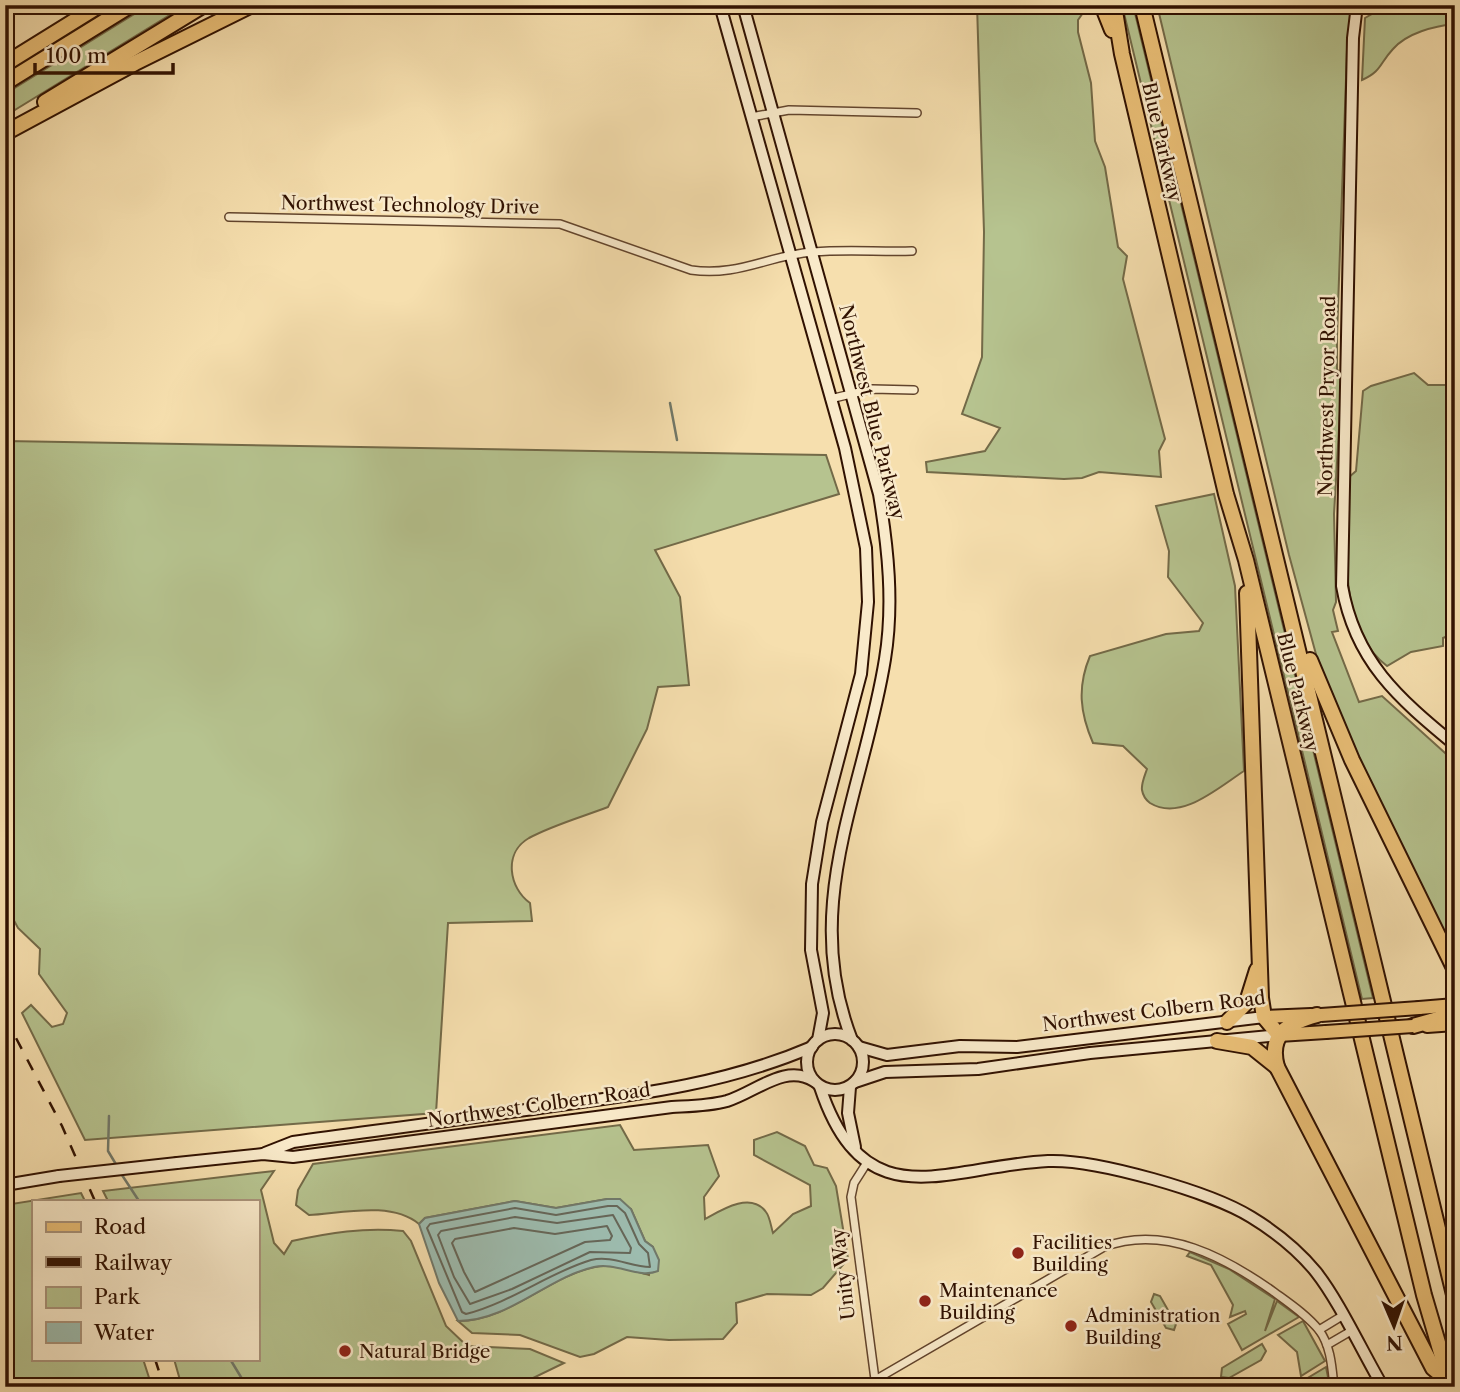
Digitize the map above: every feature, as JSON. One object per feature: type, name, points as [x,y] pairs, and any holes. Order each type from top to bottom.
[{"type":"highway","points":[[5,64],[100,5]]},
{"type":"highway","points":[[5,83],[131,5]]},
{"type":"highway","points":[[5,126],[204,5]]},
{"type":"highway","points":[[135,63],[229,5]]},
{"type":"highway","points":[[5,133],[135,63],[252,5]]},
{"type":"highway","points":[[1102,5],[1122,54]]},
{"type":"highway","name":"Blue Parkway","points":[[1114,5],[1122,54],[1226,494],[1246,560],[1421,1282],[1451,1385]]},
{"type":"highway","name":"Blue Parkway","points":[[1144,8],[1455,1300]]},
{"type":"highway","points":[[1246,560],[1259,962],[1264,1017],[1279,1035]]},
{"type":"highway","points":[[1283,583],[1321,693],[1455,970]]},
{"type":"highway","points":[[1227,1022],[1247,1002],[1259,962]]},
{"type":"highway","points":[[1413,1026],[1438,1019],[1455,1007]]},
{"type":"highway","points":[[1319,1015],[1287,1026],[1279,1035],[1274,1047],[1277,1067],[1433,1368],[1451,1385]]},
{"type":"highway","points":[[1217,1041],[1252,1047],[1277,1067]]},
{"type":"main road","name":"Northwest Blue Parkway","points":[[720,5],[863,524],[868,602],[861,674],[822,822],[812,884],[811,950],[822,1013],[815,1044]]},
{"type":"main road","name":"Northwest Blue Parkway","points":[[743,5],[880,494],[889,592],[889,623],[881,678],[836,865],[834,963],[842,1014],[856,1044]]},
{"type":"main road","name":"Northwest Pryor Road","points":[[1357,5],[1353,38],[1342,586],[1354,635],[1388,686],[1455,745]]},
{"type":"main road","name":"Northwest Colbern Road","points":[[856,1044],[897,1055],[960,1046],[1017,1047],[1264,1017],[1455,1007]]},
{"type":"main road","points":[[1279,1035],[1455,1024]]},
{"type":"main road","points":[[858,1153],[848,1112],[853,1084],[863,1065],[856,1044],[835,1034],[815,1044],[807,1064],[845,1139],[858,1153],[868,1161],[893,1175],[919,1178],[1049,1161],[1107,1167],[1231,1206],[1274,1233],[1316,1272],[1383,1387]]},
{"type":"main road","name":"Northwest Colbern Road","points":[[853,1084],[885,1072],[978,1069],[1103,1051],[1279,1035]]},
{"type":"main road","name":"Northwest Colbern Road","points":[[263,1154],[293,1142],[591,1102],[698,1084],[770,1066],[815,1044]]},
{"type":"main road","name":"Northwest Colbern Road","points":[[5,1185],[59,1176],[263,1154],[293,1157],[672,1107],[709,1105],[748,1094],[791,1074],[805,1075],[817,1084]]},
{"type":"main road","points":[[817,1084],[839,1090],[853,1084]]},
{"type":"street","points":[[751,117],[789,110],[917,113]]},
{"type":"street","name":"Northwest Technology Drive","points":[[229,217],[547,223],[708,273],[736,271],[812,252],[912,251]]},
{"type":"street","points":[[830,399],[872,389],[914,390]]},
{"type":"street","name":"Unity Way","points":[[868,1161],[853,1183],[851,1197],[876,1383]]},
{"type":"street","points":[[876,1383],[1104,1247],[1125,1241],[1166,1241],[1208,1253],[1265,1286],[1299,1310],[1319,1330],[1327,1345],[1334,1387]]},
{"type":"street","points":[[1319,1330],[1342,1316]]},
{"type":"street","points":[[1327,1345],[1351,1331]]},
{"type":"green space","points":[[149,5],[186,5],[5,116],[5,94]]},
{"type":"green space","points":[[977,5],[1082,5],[1085,10],[1078,20],[1078,32],[1091,83],[1095,141],[1105,167],[1118,247],[1127,256],[1123,279],[1165,439],[1159,451],[1161,477],[1099,472],[1082,478],[1064,479],[927,472],[926,462],[985,451],[1000,428],[962,414],[982,357],[984,232]]},
{"type":"green space","points":[[1122,5],[1133,5],[1373,998],[1362,999]]},
{"type":"green space","points":[[1157,5],[1353,5],[1347,50],[1337,336],[1337,369],[1342,378],[1334,514],[1336,602],[1333,610],[1338,631],[1332,632],[1359,702],[1382,696],[1455,762],[1455,955],[1368,779],[1320,669],[1289,555]]},
{"type":"green space","points":[[1419,5],[1455,7],[1455,24],[1430,29],[1399,43],[1377,70],[1362,80],[1365,18],[1372,14]]},
{"type":"green space","points":[[1414,373],[1428,385],[1455,385],[1455,633],[1443,638],[1443,646],[1411,652],[1387,666],[1371,649],[1359,628],[1352,605],[1346,552],[1348,478],[1356,471],[1363,391]]},
{"type":"green space","points":[[5,441],[826,455],[839,494],[655,550],[680,597],[689,685],[658,687],[647,729],[608,807],[538,833],[521,844],[515,852],[512,861],[514,880],[517,889],[530,903],[532,921],[448,923],[436,1113],[85,1140],[22,1013],[31,1005],[52,1027],[63,1024],[67,1013],[39,974],[40,949],[18,928],[5,904]]},
{"type":"green space","points":[[1214,494],[1235,586],[1244,771],[1199,800],[1174,808],[1162,808],[1145,798],[1142,788],[1147,769],[1123,746],[1093,743],[1083,710],[1083,678],[1090,656],[1166,634],[1199,631],[1203,623],[1168,577],[1169,551],[1156,506]]},
{"type":"green space","points":[[620,1125],[634,1150],[708,1145],[719,1176],[704,1197],[705,1219],[736,1204],[752,1203],[766,1212],[773,1233],[793,1214],[811,1206],[810,1185],[754,1155],[754,1140],[777,1132],[805,1146],[814,1165],[827,1168],[836,1186],[848,1259],[823,1288],[811,1295],[767,1294],[736,1303],[737,1323],[723,1339],[669,1340],[627,1337],[594,1354],[580,1357],[520,1335],[472,1333],[458,1321],[494,1314],[561,1279],[595,1267],[616,1267],[649,1275],[653,1247],[645,1241],[631,1209],[607,1199],[556,1208],[515,1201],[425,1218],[419,1224],[408,1217],[381,1211],[309,1215],[296,1205],[298,1190],[313,1164]]},
{"type":"green space","points":[[274,1171],[261,1190],[274,1243],[284,1254],[292,1241],[306,1238],[360,1230],[403,1231],[411,1241],[446,1326],[467,1346],[530,1349],[564,1363],[533,1378],[536,1387],[182,1387],[174,1360],[259,1360],[259,1200],[108,1200],[103,1191]]},
{"type":"green space","points":[[81,1193],[84,1200],[37,1200]]},
{"type":"green space","points":[[32,1201],[32,1360],[143,1360],[152,1387],[5,1387],[5,1205]]},
{"type":"green space","points":[[1190,1252],[1229,1269],[1275,1299],[1265,1331],[1277,1301],[1299,1317],[1242,1350],[1228,1324],[1246,1314],[1245,1311],[1230,1317],[1233,1305],[1211,1265],[1187,1256]]},
{"type":"green space","points":[[1154,1294],[1160,1296],[1176,1324],[1174,1330],[1166,1328],[1151,1302]]},
{"type":"green space","points":[[1303,1321],[1325,1361],[1301,1376],[1297,1352],[1278,1335]]},
{"type":"green space","points":[[1262,1344],[1266,1351],[1261,1360],[1229,1378],[1221,1377],[1222,1368]]},
{"type":"green space","points":[[1326,1367],[1330,1387],[1292,1387],[1294,1386]]},
{"type":"water","points":[[620,1199],[631,1209],[645,1241],[653,1247],[659,1260],[658,1271],[643,1273],[594,1267],[577,1272],[494,1314],[458,1321],[439,1283],[419,1224],[425,1218],[515,1201],[556,1208]]},
{"type":"waterway","points":[[670,403],[677,440]]},
{"type":"waterway","points":[[109,1116],[108,1151],[117,1166]]},
{"type":"waterway","points":[[120,1172],[138,1200]]},
{"type":"waterway","points":[[231,1360],[247,1387]]},
{"type":"railway","points":[[5,1017],[62,1126],[95,1200]]},
{"type":"railway","points":[[155,1360],[164,1387]]},
{"type":"place","name":"Facilities Building","points":[[1018,1253]]},
{"type":"place","name":"Maintenance Building","points":[[925,1301]]},
{"type":"place","name":"Administration Building","points":[[1071,1326]]},
{"type":"place","name":"Natural Bridge","points":[[345,1351]]}]
